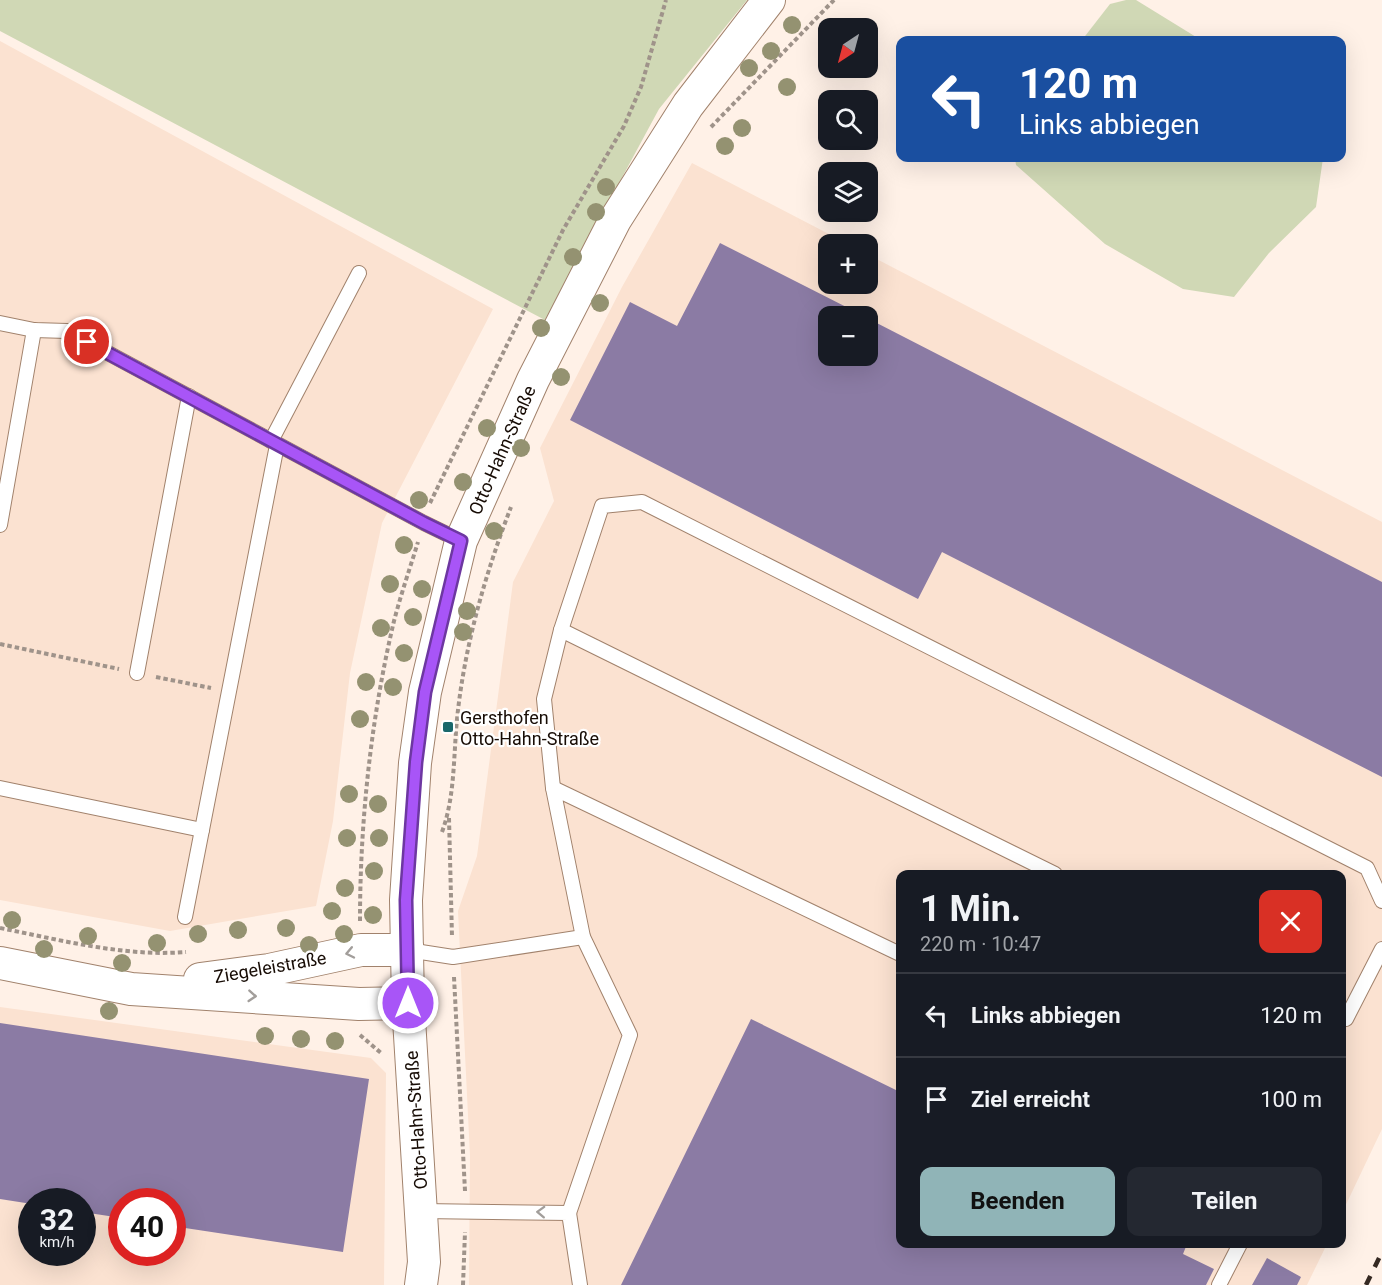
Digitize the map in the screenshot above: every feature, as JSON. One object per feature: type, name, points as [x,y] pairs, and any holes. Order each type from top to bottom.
[{"type":"street","name":"Otto-Hahn-Straße","points":[[421,1285],[424,1262],[408,1003],[406,900],[418,739],[425,692],[461,541],[533,380],[615,220],[688,105],[770,0]]},
{"type":"street","name":"Ziegeleistraße","points":[[131,989],[269,970],[361,950],[408,950]]},
{"type":"street","name":"Ziegeleistraße","points":[[0,963],[131,989],[359,1004],[408,1003]]},
{"type":"lane","points":[[185,918],[274,443],[359,273]]},
{"type":"lane","points":[[0,323],[34,330],[67,331],[461,541]]},
{"type":"lane","points":[[0,525],[34,330]]},
{"type":"lane","points":[[137,673],[189,396]]},
{"type":"lane","points":[[580,1285],[569,1213],[630,1035],[583,937],[553,788],[544,699],[561,630],[602,506],[642,502],[1367,868],[1382,901]]},
{"type":"lane","points":[[561,630],[1047,870]]},
{"type":"lane","points":[[0,788],[202,831]]},
{"type":"lane","points":[[553,788],[896,952]]},
{"type":"lane","points":[[408,950],[453,957],[583,937]]},
{"type":"lane","points":[[1346,1016],[1382,949]]},
{"type":"lane","points":[[422,1211],[569,1213]]},
{"type":"lane","points":[[1219,1285],[1238,1248]]},
{"type":"path","points":[[708,131],[834,0]]},
{"type":"path","points":[[463,1285],[466,1210],[453,957],[449,814],[458,711],[466,656],[499,537],[511,506]]},
{"type":"path","points":[[0,644],[229,692]]},
{"type":"path","points":[[441,834],[449,814]]},
{"type":"path","points":[[349,922],[360,918]]},
{"type":"path","points":[[0,928],[64,941],[154,954],[187,952]]},
{"type":"shaded area","points":[[0,41],[493,309],[382,523],[350,673],[333,821],[316,906],[170,931],[0,900]]},
{"type":"shaded area","points":[[692,163],[829,234],[818,234],[818,294],[878,294],[878,260],[1382,522],[1382,1129],[1346,1205],[1346,870],[896,870],[896,1248],[1325,1248],[1307,1285],[469,1285],[470,1156],[458,911],[477,856],[513,582],[554,501],[540,448],[622,287]]},
{"type":"shaded area","points":[[0,1007],[371,1058],[386,1073],[384,1285],[0,1285]]},
{"type":"green space","points":[[0,0],[747,0],[659,109],[545,320],[0,31]]},
{"type":"green space","points":[[1136,0],[1194,36],[1085,36],[1110,4]]},
{"type":"green space","points":[[1016,162],[1322,162],[1316,207],[1269,253],[1234,297],[1183,289],[1105,244],[1016,165]]},
{"type":"building","points":[[720,243],[844,306],[818,306],[818,366],[878,366],[878,324],[1382,582],[1382,777],[942,552],[918,599],[570,420],[630,302],[677,326]]},
{"type":"building","points":[[751,1019],[896,1090],[896,1248],[1185,1248],[1183,1254],[1214,1269],[1206,1285],[621,1285]]},
{"type":"building","points":[[0,1023],[369,1079],[343,1252],[186,1228],[186,1188],[108,1188],[108,1216],[96,1214],[96,1188],[18,1188],[18,1202],[0,1199]]},
{"type":"building","points":[[1267,1258],[1301,1277],[1297,1285],[1252,1285]]},
{"type":"railway","points":[[1366,1285],[1382,1252]]},
{"type":"place","name":"Gersthofen Otto-Hahn-Straße","points":[[448,727]]},
{"type":"route","points":[[87,342],[461,541],[425,692],[416,762],[406,900],[408,1003]]}]
